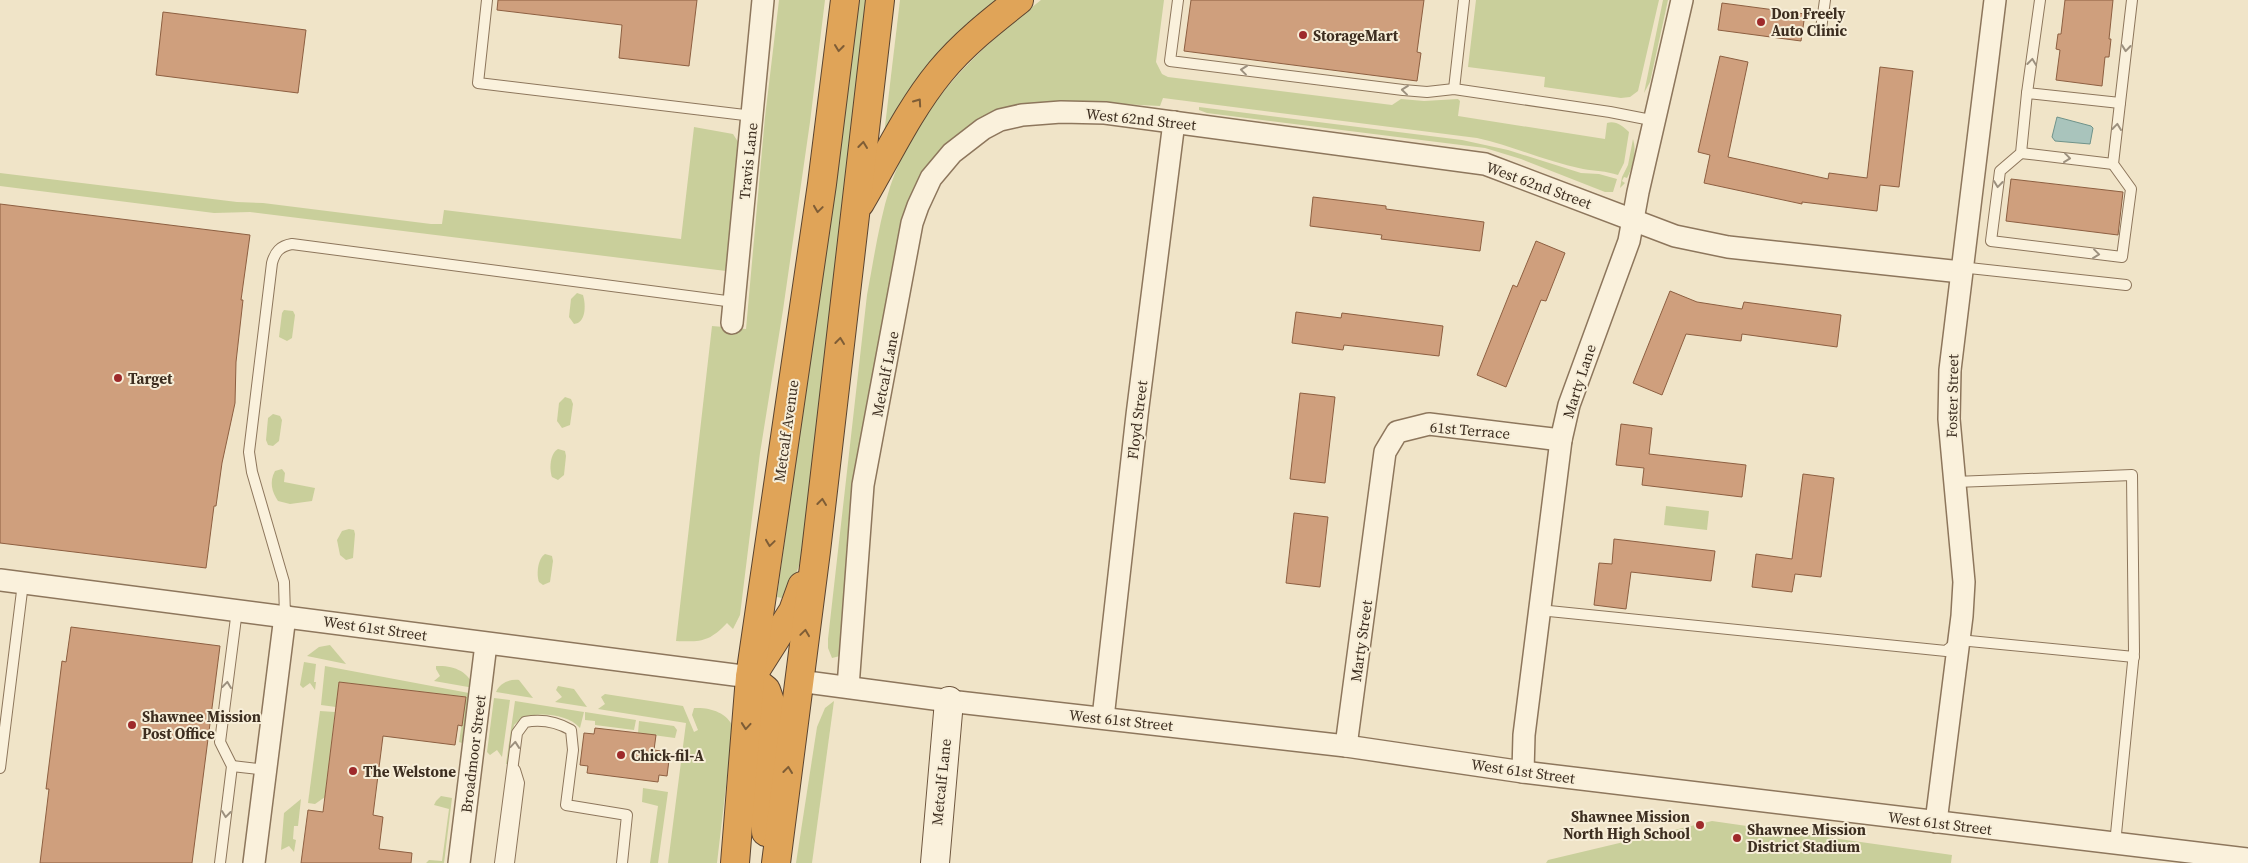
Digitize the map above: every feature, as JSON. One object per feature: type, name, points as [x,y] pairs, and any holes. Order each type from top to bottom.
[{"type":"highway","name":"Metcalf Avenue","points":[[735,863],[750,678],[822,184],[846,0]]},
{"type":"highway","points":[[776,863],[816,551],[880,0]]},
{"type":"highway","points":[[855,211],[915,106],[940,72],[978,32],[1019,0]]},
{"type":"highway","points":[[766,863],[765,783],[773,710],[766,690],[750,678],[793,610],[816,551]]},
{"type":"street","name":"Travis Lane","points":[[733,312],[763,0]]},
{"type":"street","name":"Marty Lane","points":[[1523,772],[1524,735],[1561,440],[1569,405],[1629,241],[1682,0]]},
{"type":"street","name":"Foster Street","points":[[1936,822],[1959,640],[1964,582],[1949,419],[1950,390],[1961,272],[1995,0]]},
{"type":"street","name":"West 62nd Street","points":[[1022,115],[1061,112],[1105,114],[1485,164],[1524,177],[1675,236],[1728,247],[1961,272]]},
{"type":"street","name":"Metcalf Lane","points":[[848,687],[863,485],[912,223],[931,178],[952,153],[983,129],[1000,120],[1022,115]]},
{"type":"street","name":"Floyd Street","points":[[1103,718],[1137,415],[1174,122]]},
{"type":"street","name":"61st Terrace","points":[[1376,536],[1386,452],[1397,432],[1429,424],[1561,440]]},
{"type":"street","name":"Marty Street","points":[[1346,746],[1376,536]]},
{"type":"street","name":"West 61st Street","points":[[0,580],[750,678]]},
{"type":"street","points":[[254,863],[285,616]]},
{"type":"street","name":"Broadmoor Street","points":[[459,863],[486,644]]},
{"type":"street","name":"West 61st Street","points":[[799,681],[950,701],[1346,746],[1523,772],[2248,859]]},
{"type":"street","name":"Metcalf Lane","points":[[935,863],[950,701]]},
{"type":"lane","points":[[487,0],[478,83],[753,116]]},
{"type":"lane","points":[[1178,0],[1170,61],[1403,90],[1426,92],[1454,88],[1656,121]]},
{"type":"lane","points":[[1454,88],[1464,0]]},
{"type":"lane","points":[[1821,29],[1825,0]]},
{"type":"lane","points":[[2040,0],[2021,152],[2000,171],[1991,241],[2122,257],[2131,189],[2113,164],[2132,0]]},
{"type":"lane","points":[[2027,93],[2120,103]]},
{"type":"lane","points":[[2021,152],[2113,164]]},
{"type":"lane","points":[[285,616],[284,582],[252,472],[249,452],[273,256],[280,248],[292,244],[733,312]]},
{"type":"lane","points":[[1961,272],[1969,268],[2126,285]]},
{"type":"lane","points":[[1954,482],[2132,475],[2134,657],[2115,844]]},
{"type":"lane","points":[[0,768],[24,583]]},
{"type":"lane","points":[[220,863],[232,766],[220,742],[237,610]]},
{"type":"lane","points":[[1539,610],[1946,651],[1959,640],[2134,657]]},
{"type":"lane","points":[[500,863],[517,733],[525,722],[546,721],[563,725],[571,730],[572,750],[566,805],[627,815],[622,863]]},
{"type":"lane","points":[[232,766],[266,770]]},
{"type":"lane","points":[[509,863],[518,783],[513,768]]},
{"type":"green space","points":[[779,0],[825,0],[810,122],[760,453],[740,615],[733,629],[727,623],[715,634],[704,640],[676,641],[712,326],[746,329],[765,117]]},
{"type":"green space","points":[[858,0],[870,0],[803,554],[787,599],[777,597]]},
{"type":"green space","points":[[900,0],[1002,0],[883,143]]},
{"type":"green space","points":[[1041,0],[1164,0],[1156,62],[1162,74],[1168,77],[1392,105],[1401,99],[1424,101],[1458,99],[1460,101],[1458,116],[1605,139],[1607,123],[1613,122],[1629,132],[1624,163],[1618,175],[1570,166],[1477,138],[1163,98],[1160,106],[1063,101],[1017,106],[926,175],[840,656],[832,658],[828,648],[828,639],[867,295],[890,187],[916,131],[933,105],[972,60]]},
{"type":"green space","points":[[1476,0],[1659,0],[1638,91],[1630,97],[1621,98],[1544,87],[1545,77],[1468,67]]},
{"type":"green space","points":[[1663,0],[1668,0],[1650,82],[1644,93]]},
{"type":"green space","points":[[1199,107],[1462,140],[1508,150],[1581,173],[1599,174],[1617,179],[1613,192],[1605,192],[1521,159],[1485,148],[1207,113],[1199,110]]},
{"type":"green space","points":[[694,127],[733,134],[740,145],[726,271],[250,212],[214,213],[0,186],[0,173],[431,224],[442,224],[444,210],[681,239]]},
{"type":"green space","points":[[1633,139],[1635,149],[1633,164],[1627,178],[1624,177],[1622,181],[1625,183],[1620,188],[1622,177],[1628,165]]},
{"type":"green space","points":[[577,293],[583,295],[585,308],[581,320],[574,324],[569,317],[571,299]]},
{"type":"green space","points":[[284,310],[293,311],[295,315],[292,338],[287,341],[279,337]]},
{"type":"green space","points":[[565,397],[571,399],[573,404],[570,425],[562,428],[557,421],[559,403]]},
{"type":"green space","points":[[273,414],[280,416],[282,420],[279,441],[273,446],[268,445],[266,440],[268,418]]},
{"type":"green space","points":[[558,449],[565,451],[566,456],[564,475],[558,480],[552,477],[550,466],[553,454]]},
{"type":"green space","points":[[282,469],[285,473],[284,482],[315,488],[312,501],[290,504],[278,501],[274,494],[272,479],[275,471]]},
{"type":"green space","points":[[1666,506],[1709,511],[1707,530],[1664,525]]},
{"type":"green space","points":[[354,530],[355,534],[353,558],[346,560],[340,555],[337,540],[342,531]]},
{"type":"green space","points":[[545,554],[552,556],[553,561],[550,582],[543,585],[539,582],[538,571],[539,563]]},
{"type":"green space","points":[[330,645],[346,664],[307,656],[319,647]]},
{"type":"green space","points":[[304,662],[316,664],[315,690],[310,683],[303,688],[300,685]]},
{"type":"green space","points":[[325,666],[469,693],[462,743],[459,742],[466,697],[339,682],[336,707],[321,705]]},
{"type":"green space","points":[[436,666],[459,670],[468,677],[474,688],[434,681],[440,676]]},
{"type":"green space","points":[[519,680],[533,698],[496,692],[505,682]]},
{"type":"green space","points":[[558,686],[574,689],[587,707],[555,702],[562,697],[556,690]]},
{"type":"green space","points":[[605,694],[683,706],[694,732],[698,730],[692,715],[694,708],[706,708],[717,712],[730,722],[733,727],[717,863],[668,863],[686,723],[598,709],[605,704],[601,697]]},
{"type":"green space","points":[[494,698],[510,700],[502,757],[497,750],[490,755],[487,752]]},
{"type":"green space","points":[[515,701],[584,712],[580,728],[575,723],[553,715],[530,715],[523,717],[514,725],[509,764],[506,764]]},
{"type":"green space","points":[[834,701],[812,863],[796,863],[817,727],[825,708]]},
{"type":"green space","points":[[320,711],[335,712],[325,797],[315,804],[308,803]]},
{"type":"green space","points":[[585,712],[636,720],[634,730],[595,725],[595,721],[585,720]]},
{"type":"green space","points":[[639,721],[674,726],[677,730],[675,738],[638,733]]},
{"type":"green space","points":[[643,788],[668,792],[658,863],[650,863],[658,806],[642,802]]},
{"type":"green space","points":[[441,796],[452,798],[444,863],[426,863],[429,860],[442,861],[449,809],[434,805]]},
{"type":"green space","points":[[301,799],[298,826],[294,826],[293,839],[296,840],[294,852],[289,846],[281,850],[284,813]]},
{"type":"green space","name":"Shawnee Mission District Stadium","points":[[1712,821],[1952,855],[1951,863],[1546,863],[1548,860]]},
{"type":"water","points":[[2057,117],[2091,126],[2093,128],[2090,144],[2055,141],[2052,137]]},
{"type":"building","points":[[498,0],[697,0],[689,66],[619,58],[622,25],[497,10]]},
{"type":"building","name":"StorageMart","points":[[1191,0],[1424,0],[1417,52],[1421,53],[1417,81],[1184,51]]},
{"type":"building","points":[[2065,0],[2113,0],[2109,57],[2105,57],[2102,86],[2056,80],[2060,50],[2056,49],[2058,34],[2061,34]]},
{"type":"building","name":"Don Freely Auto Clinic","points":[[1722,3],[1805,14],[1801,41],[1718,30]]},
{"type":"building","points":[[163,12],[306,30],[298,93],[156,75]]},
{"type":"building","points":[[1720,56],[1748,62],[1728,157],[1828,179],[1829,173],[1867,178],[1880,67],[1913,71],[1899,187],[1880,185],[1877,211],[1802,202],[1802,204],[1704,183],[1710,155],[1698,152]]},
{"type":"building","points":[[2011,179],[2123,192],[2118,235],[2006,221]]},
{"type":"building","points":[[1313,197],[1386,206],[1386,209],[1484,222],[1480,251],[1381,239],[1382,235],[1310,226]]},
{"type":"building","name":"Target","points":[[0,204],[250,235],[241,300],[243,300],[236,362],[235,403],[222,463],[216,506],[214,506],[206,568],[0,543]]},
{"type":"building","points":[[1536,241],[1565,253],[1546,301],[1541,300],[1506,387],[1477,375],[1513,285],[1517,287]]},
{"type":"building","points":[[1670,291],[1697,302],[1742,309],[1744,302],[1841,315],[1837,347],[1742,334],[1741,341],[1686,334],[1662,395],[1633,383]]},
{"type":"building","points":[[1296,312],[1341,318],[1342,313],[1443,326],[1439,356],[1344,345],[1343,350],[1292,343]]},
{"type":"building","points":[[1300,393],[1335,397],[1325,483],[1290,479]]},
{"type":"building","points":[[1621,424],[1652,428],[1649,454],[1746,465],[1742,497],[1642,485],[1644,468],[1616,465]]},
{"type":"building","points":[[1803,474],[1834,478],[1821,577],[1795,574],[1792,592],[1752,587],[1756,554],[1792,559]]},
{"type":"building","points":[[1294,513],[1328,517],[1320,587],[1286,583]]},
{"type":"building","points":[[1614,539],[1715,551],[1711,581],[1631,572],[1626,609],[1594,605],[1599,563],[1612,564]]},
{"type":"building","name":"Shawnee Mission Post Office","points":[[71,627],[220,646],[192,863],[40,863],[49,789],[46,789],[62,661],[66,662]]},
{"type":"building","name":"The Welstone","points":[[339,682],[466,697],[462,726],[458,725],[455,745],[383,736],[373,815],[383,817],[379,849],[412,853],[411,863],[301,863],[308,810],[323,812]]},
{"type":"building","name":"Chick-fil-A","points":[[595,728],[656,735],[654,750],[661,751],[660,759],[669,760],[667,776],[659,775],[658,782],[587,773],[588,766],[580,765],[584,733],[594,734]]},
{"type":"place","name":"Don Freely Auto Clinic","points":[[1761,22]]},
{"type":"place","name":"StorageMart","points":[[1303,35]]},
{"type":"place","name":"Target","points":[[118,378]]},
{"type":"place","name":"Shawnee Mission Post Office","points":[[132,725]]},
{"type":"place","name":"Chick-fil-A","points":[[621,755]]},
{"type":"place","name":"The Welstone","points":[[353,771]]},
{"type":"place","name":"Shawnee Mission North High School","points":[[1700,825]]},
{"type":"place","name":"Shawnee Mission District Stadium","points":[[1737,838]]}]
